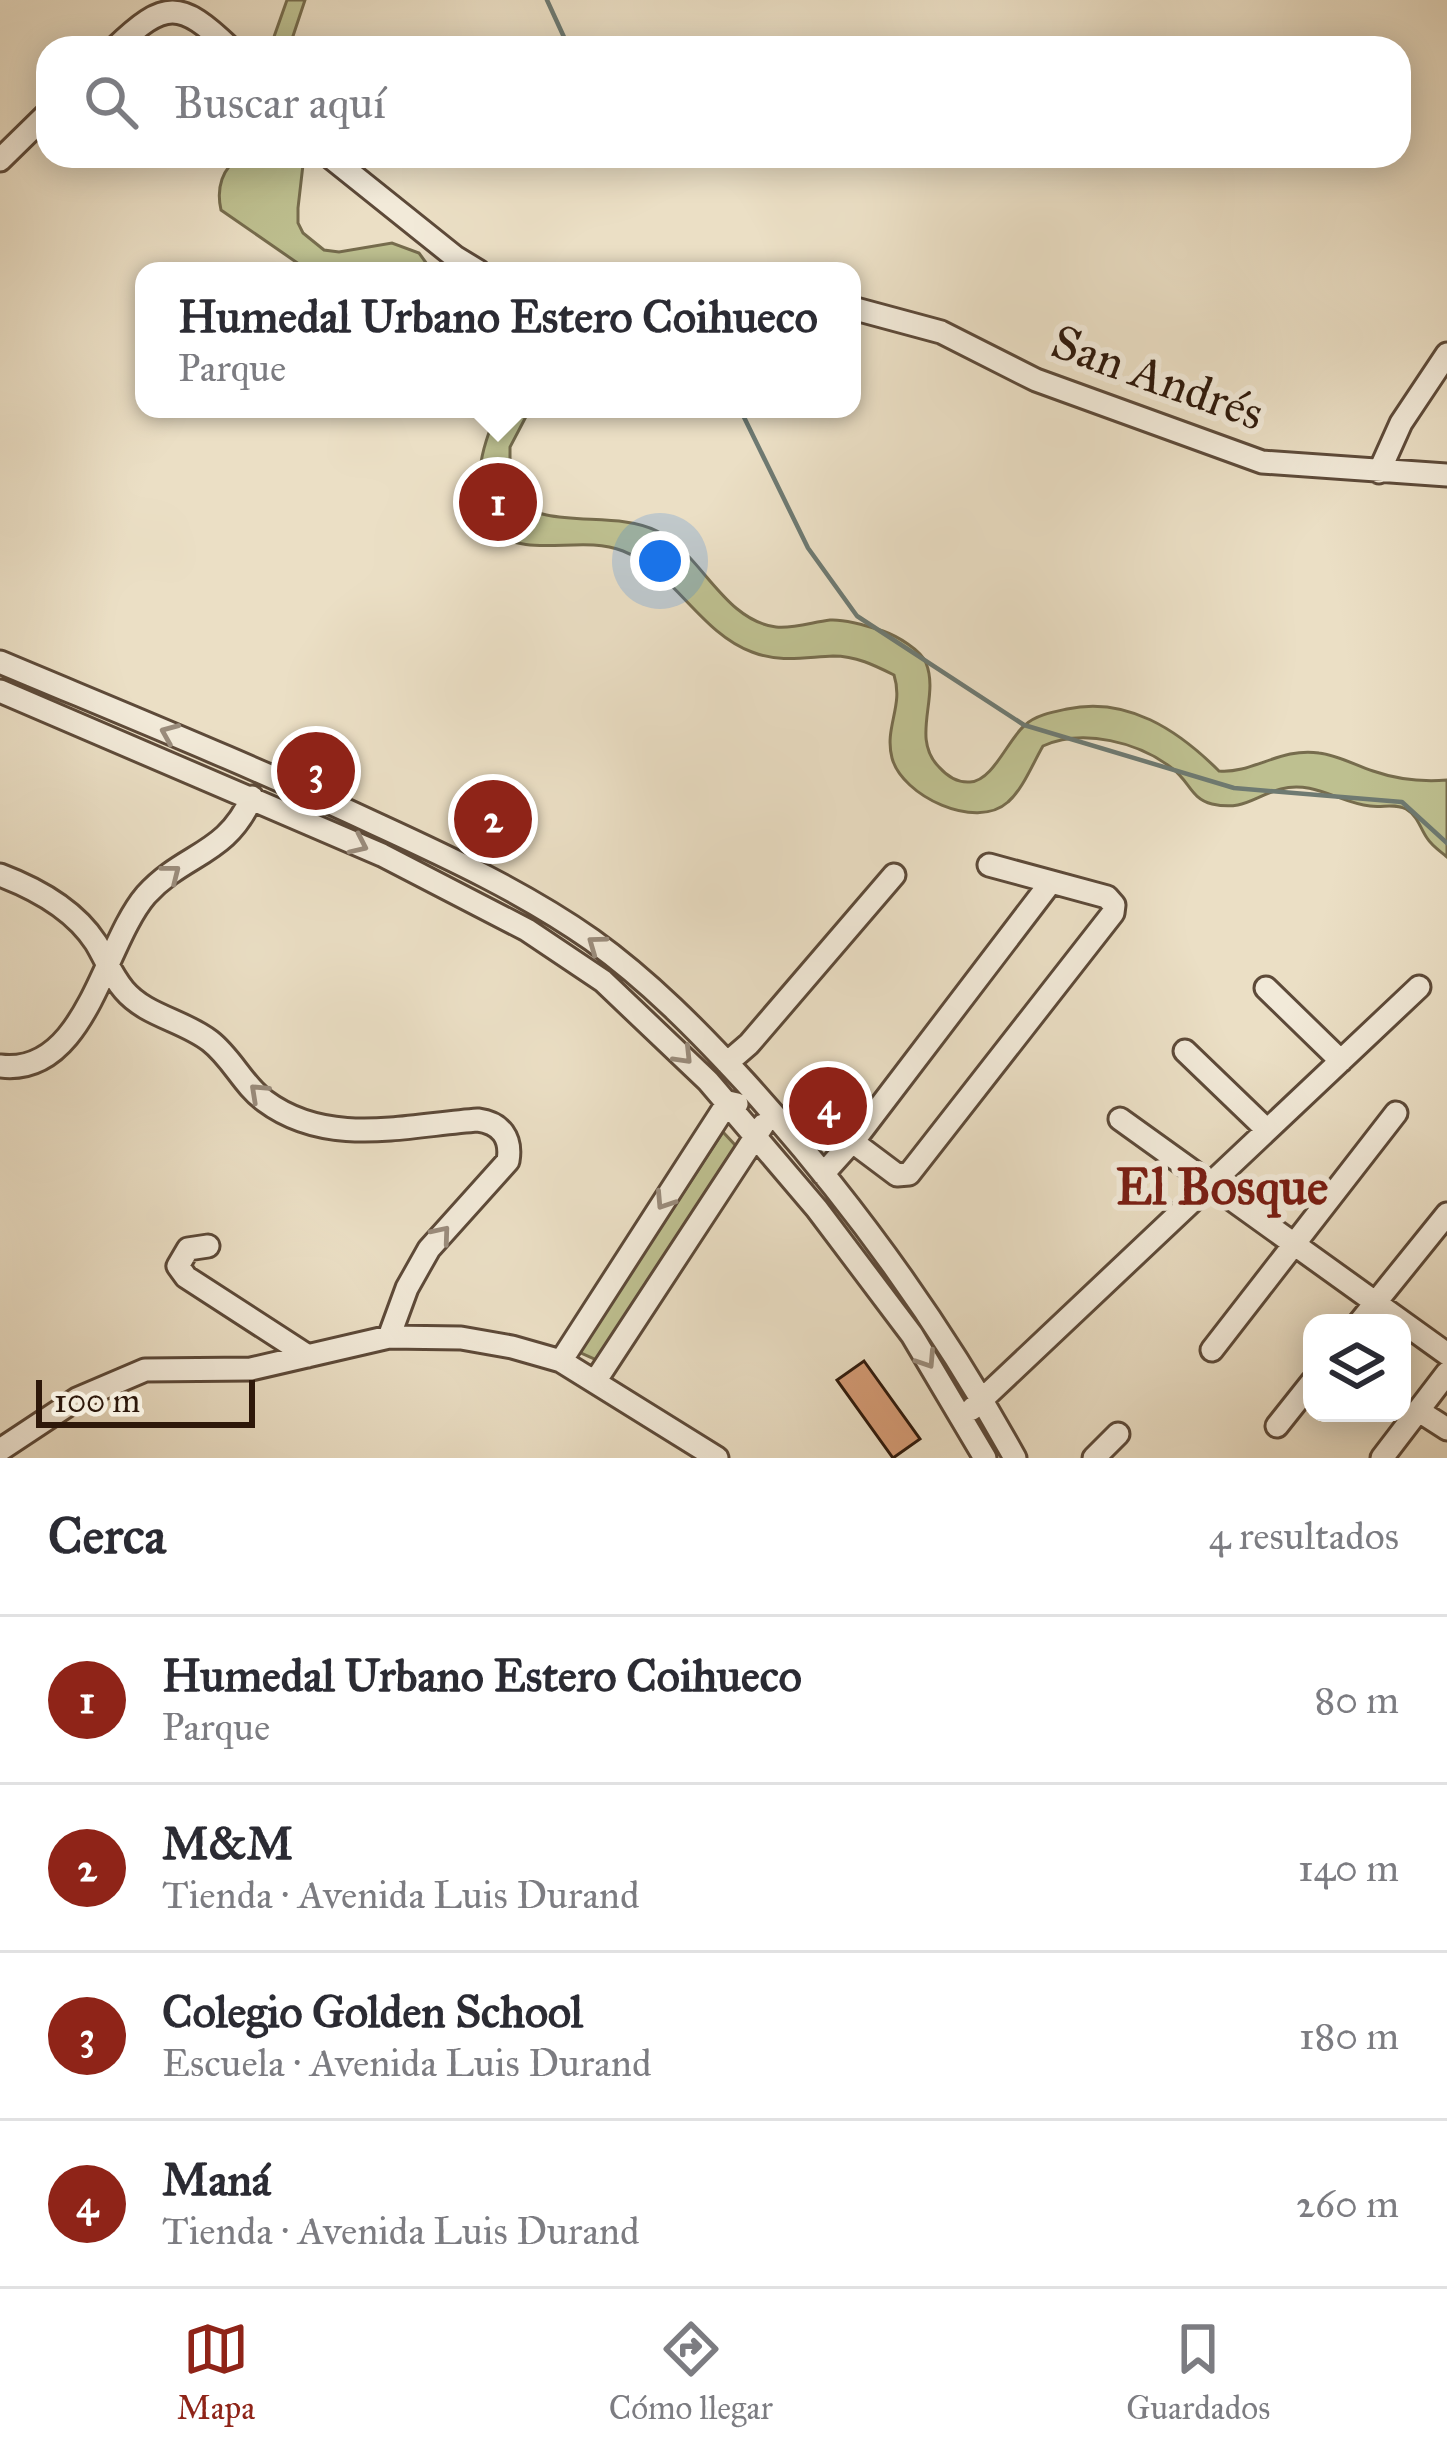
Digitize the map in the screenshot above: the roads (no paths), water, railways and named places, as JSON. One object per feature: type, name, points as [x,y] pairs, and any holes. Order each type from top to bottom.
[{"type":"street","points":[[127,36],[149,15],[173,8],[205,21],[219,36]]},
{"type":"street","points":[[0,160],[36,125]]},
{"type":"street","points":[[344,168],[463,262]]},
{"type":"street","name":"San Andrés","points":[[861,310],[941,332],[1036,380],[1262,462],[1447,475]]},
{"type":"street","points":[[1379,472],[1401,423],[1447,354]]},
{"type":"street","points":[[0,662],[318,797],[540,907],[644,981],[727,1063],[823,1174],[920,1302],[1015,1458]]},
{"type":"street","points":[[0,691],[252,797],[441,884],[553,946],[639,1012],[728,1102],[886,1299],[985,1458]]},
{"type":"street","points":[[0,1066],[22,1066],[51,1053],[82,1016],[123,930],[149,892],[176,868],[229,837],[252,797]]},
{"type":"street","points":[[853,1142],[897,1175],[909,1174],[1113,913],[1114,905],[1107,897],[988,865]]},
{"type":"street","points":[[0,875],[64,909],[92,937],[133,999],[207,1039],[254,1091],[289,1115],[356,1132],[478,1120],[494,1123],[505,1133],[508,1161],[429,1249],[406,1288],[389,1336]]},
{"type":"street","points":[[727,1063],[894,875]]},
{"type":"street","points":[[823,1174],[853,1142],[1052,881]]},
{"type":"street","points":[[962,1416],[984,1401],[1419,987]]},
{"type":"street","points":[[1266,988],[1341,1061]]},
{"type":"street","points":[[1185,1051],[1266,1130]]},
{"type":"street","points":[[728,1102],[771,1112]]},
{"type":"street","points":[[561,1361],[728,1102]]},
{"type":"street","points":[[596,1380],[771,1112]]},
{"type":"street","points":[[1212,1350],[1396,1113]]},
{"type":"street","points":[[1120,1119],[1447,1354]]},
{"type":"street","points":[[1366,1314],[1447,1214]]},
{"type":"street","points":[[208,1246],[188,1249],[181,1256],[178,1266],[186,1277],[308,1356]]},
{"type":"street","points":[[0,1450],[77,1399],[145,1370],[251,1369],[389,1336],[461,1338],[561,1361],[714,1457]]},
{"type":"street","points":[[1382,1458],[1447,1373]]},
{"type":"street","points":[[1277,1426],[1303,1393]]},
{"type":"street","points":[[1419,1411],[1447,1429]]},
{"type":"street","points":[[1094,1458],[1118,1434]]},
{"type":"waterway","points":[[547,0],[564,36]]},
{"type":"waterway","points":[[744,418],[808,548],[857,616],[1024,725],[1234,788],[1402,802],[1447,843]]},
{"type":"place","name":"Humedal Urbano Estero Coihueco","points":[[498,502]]},
{"type":"place","name":"Colegio Golden School","points":[[316,771]]},
{"type":"place","name":"M&M","points":[[493,819]]},
{"type":"place","name":"Maná","points":[[828,1106]]},
{"type":"district","name":"El Bosque","points":[[1222,1187]]}]
